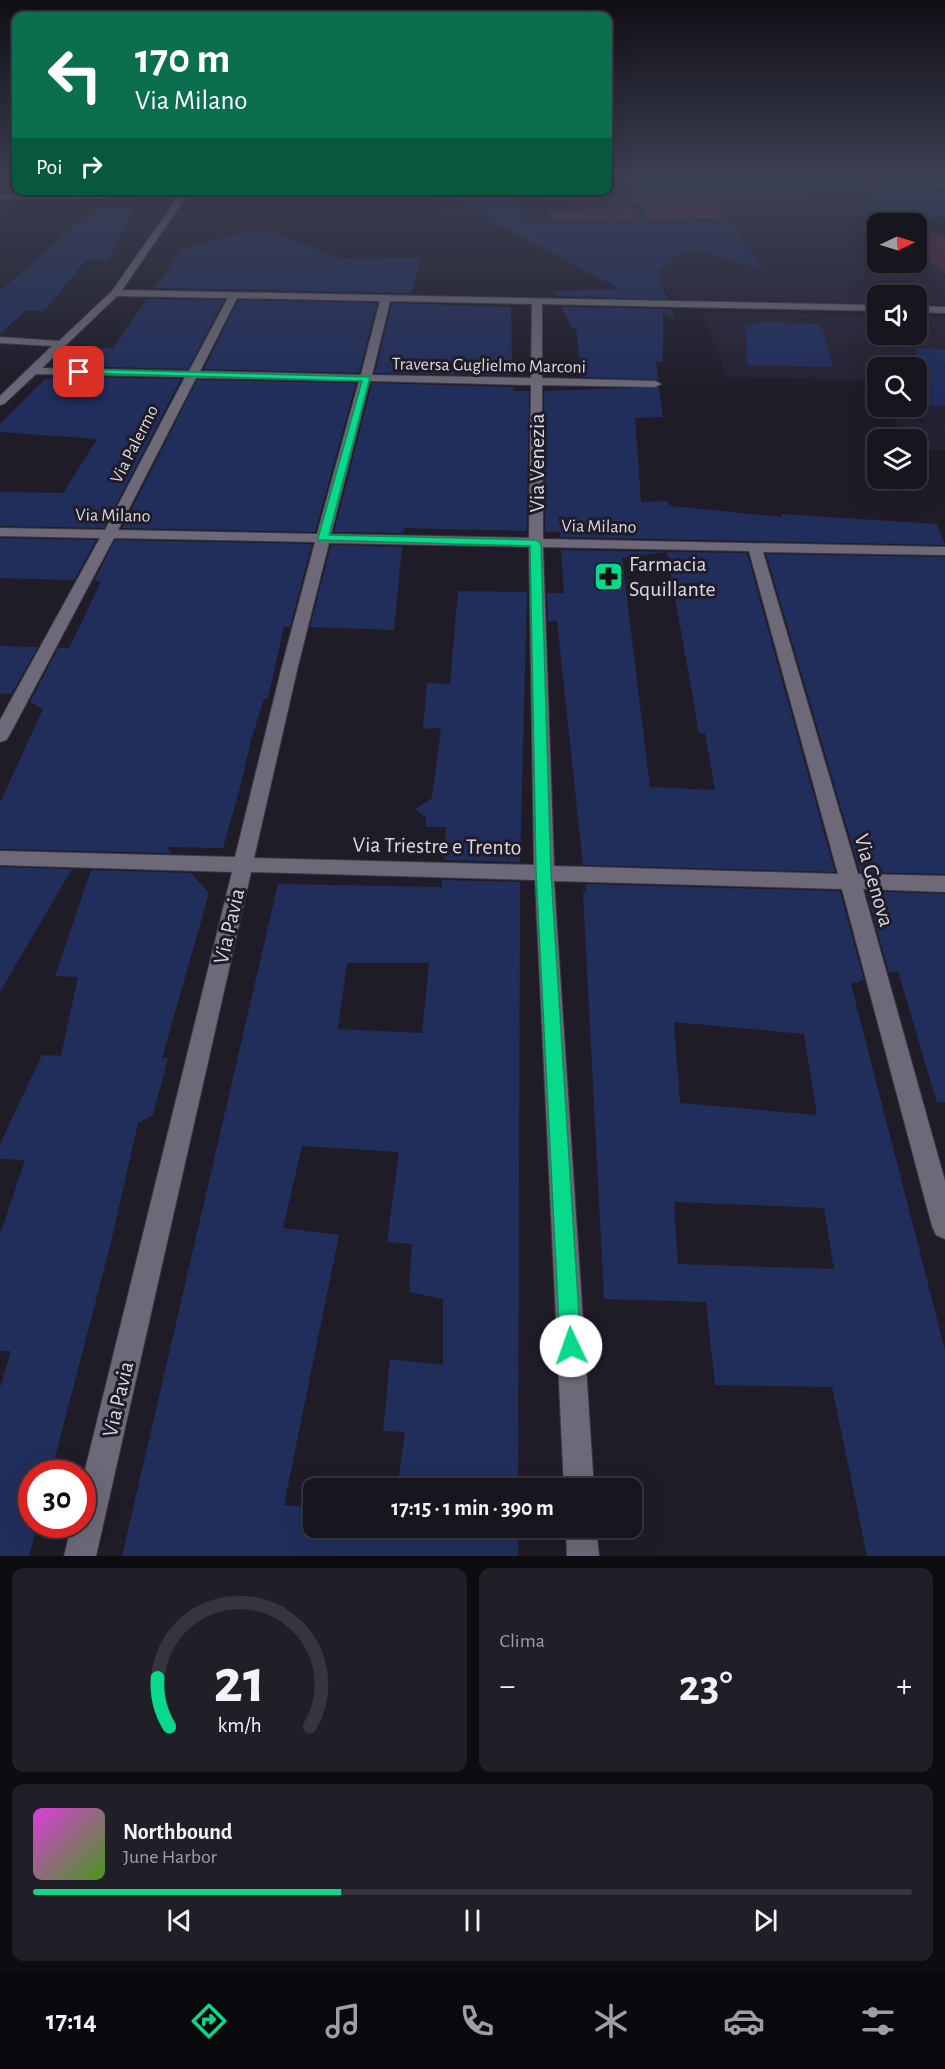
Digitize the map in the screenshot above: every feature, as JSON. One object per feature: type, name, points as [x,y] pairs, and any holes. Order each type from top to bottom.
[{"type":"street","points":[[0,402],[115,293],[145,250]]},
{"type":"street","points":[[115,293],[867,308]]},
{"type":"street","name":"Via Palermo","points":[[0,736],[234,295]]},
{"type":"street","name":"Via Pavia","points":[[80,1556],[243,864],[323,538],[367,379],[386,298]]},
{"type":"street","name":"Via Venezia","points":[[537,301],[536,543],[544,872],[578,1478]]},
{"type":"street","points":[[927,309],[945,310]]},
{"type":"street","points":[[0,340],[63,344]]},
{"type":"street","name":"Traversa Guglielmo Marconi","points":[[34,370],[655,384]]},
{"type":"street","name":"Via Milano","points":[[0,532],[110,532],[945,551]]},
{"type":"street","name":"Via Genova","points":[[755,547],[945,1226]]},
{"type":"street","name":"Via Triestre e Trento","points":[[0,858],[945,884]]},
{"type":"street","points":[[582,1538],[583,1556]]},
{"type":"shaded area","points":[[541,250],[867,250],[867,273],[927,273],[927,259],[945,274],[945,303],[927,303],[927,285],[867,285],[867,303],[673,300],[666,288],[636,285],[590,275]]},
{"type":"shaded area","points":[[927,250],[945,250],[945,274],[927,259]]},
{"type":"shaded area","points":[[702,312],[867,315],[867,345],[927,345],[927,316],[945,317],[945,451],[927,450],[927,429],[900,429],[895,417],[927,417],[927,357],[867,357],[867,380],[727,377]]},
{"type":"building","points":[[47,250],[114,250],[108,261],[86,260],[44,311],[25,311],[0,334],[0,291]]},
{"type":"building","points":[[182,250],[317,250],[341,259],[422,258],[411,293],[154,288]]},
{"type":"building","points":[[547,250],[750,250],[762,269],[701,252],[681,252],[657,272],[667,299],[556,296],[553,291],[620,289]]},
{"type":"building","points":[[147,299],[224,300],[188,369],[70,366],[80,354],[94,354],[99,348],[113,348]]},
{"type":"building","points":[[238,300],[377,303],[359,373],[204,369]]},
{"type":"building","points":[[392,303],[511,307],[512,375],[375,373]]},
{"type":"building","points":[[561,307],[671,309],[674,318],[663,312],[663,362],[656,362],[658,380],[582,377],[576,328],[572,328]]},
{"type":"building","points":[[763,322],[821,324],[833,367],[747,365],[745,325]]},
{"type":"building","points":[[916,348],[945,349],[945,406],[927,405],[927,357],[916,357]]},
{"type":"building","points":[[61,377],[181,379],[104,528],[0,526],[0,492],[63,493],[97,439],[0,432],[0,424],[45,379],[60,379]]},
{"type":"building","points":[[197,380],[356,383],[315,532],[122,528]]},
{"type":"building","points":[[372,383],[513,387],[513,391],[529,391],[527,531],[404,528],[403,533],[334,532]]},
{"type":"building","points":[[659,387],[663,417],[635,418],[641,502],[667,501],[671,506],[782,517],[781,514],[937,524],[945,545],[560,537],[560,532],[545,532],[544,391]]},
{"type":"building","points":[[0,538],[96,540],[74,580],[0,578]]},
{"type":"building","points":[[115,540],[312,544],[290,627],[284,627],[268,698],[264,699],[251,740],[223,848],[166,847],[172,853],[0,849],[0,803],[43,709],[30,702],[58,648],[69,648],[101,581],[94,581]]},
{"type":"building","points":[[331,545],[402,547],[394,630],[310,627]]},
{"type":"building","points":[[561,550],[666,552],[622,558],[650,787],[715,790],[705,733],[699,733],[667,552],[747,553],[835,872],[583,865],[557,621],[548,621],[547,593],[564,593]]},
{"type":"building","points":[[766,554],[945,557],[945,874],[860,872]]},
{"type":"building","points":[[458,591],[527,592],[520,862],[444,860],[446,827],[426,827],[426,818],[415,809],[432,798],[441,728],[423,729],[427,683],[450,684]]},
{"type":"building","points":[[0,646],[38,647],[12,693],[0,694]]},
{"type":"building","points":[[0,867],[72,869],[0,992]]},
{"type":"building","points":[[91,870],[191,873],[209,893],[162,1058],[168,1058],[153,1115],[138,1123],[111,1242],[54,1460],[18,1460],[18,1538],[34,1538],[29,1556],[0,1556],[0,1388],[11,1351],[0,1351],[0,1235],[25,1160],[0,1159],[0,1144],[42,1055],[61,1056],[78,977],[55,976]]},
{"type":"building","points":[[442,880],[520,882],[518,1478],[398,1478],[405,1432],[383,1431],[390,1359],[443,1365],[443,1299],[409,1292],[412,1244],[387,1242],[399,1152],[302,1146],[283,1228],[339,1235],[284,1505],[303,1506],[303,1538],[518,1538],[518,1556],[122,1556],[278,884],[442,887]],"holes":[[[347,963],[429,963],[422,1033],[338,1029]]]},
{"type":"building","points":[[585,884],[840,891],[864,980],[851,984],[945,1350],[945,1556],[867,1556],[832,1387],[715,1385],[706,1302],[604,1299],[583,892],[586,892]],"holes":[[[674,1022],[804,1034],[817,1115],[680,1103]],[[674,1202],[824,1208],[834,1269],[678,1264]]]},
{"type":"building","points":[[866,891],[945,894],[945,1102],[937,1103],[898,971],[889,973]]},
{"type":"place","name":"Farmacia Squillante","points":[[608,576]]},
{"type":"route","points":[[79,372],[367,379],[323,538],[536,543],[544,872],[571,1346]]}]
